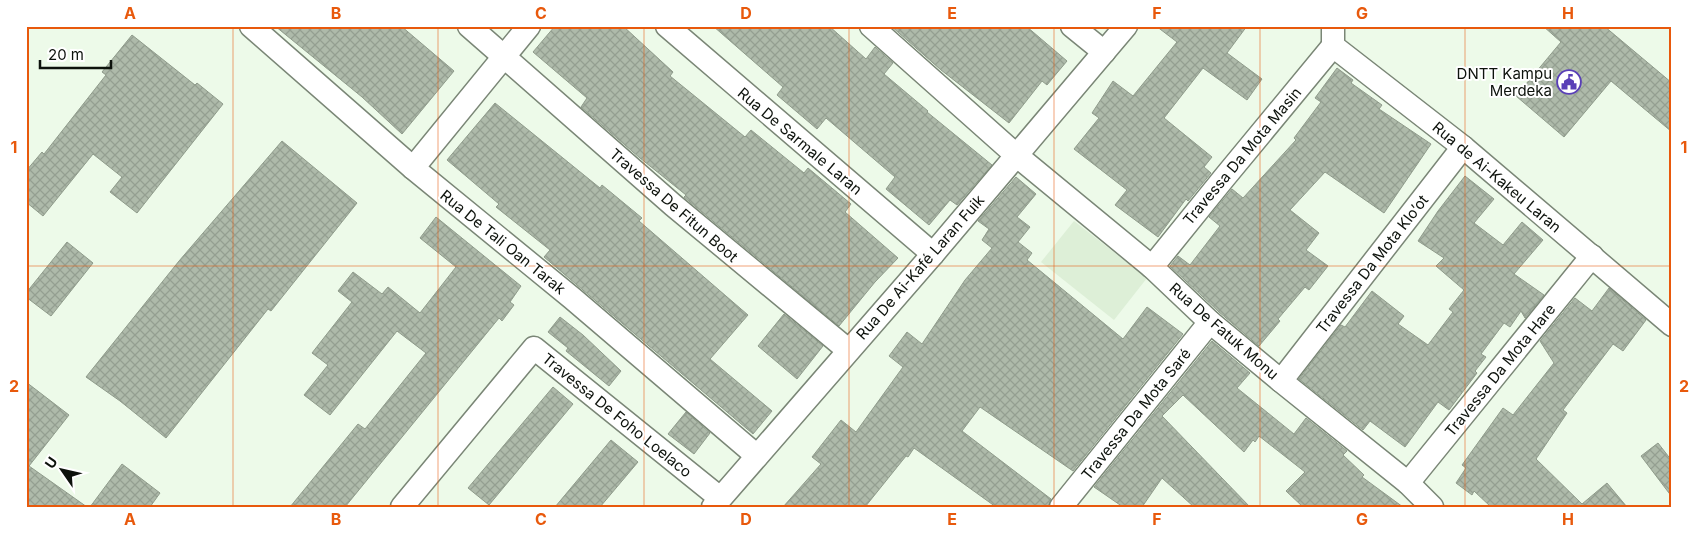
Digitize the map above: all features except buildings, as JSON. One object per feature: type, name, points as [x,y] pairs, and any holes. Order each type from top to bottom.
[{"type":"street","name":"Rua De Tali Oan Tarak","points":[[250,26],[413,168],[572,298],[757,456]]},
{"type":"street","name":"Travessa De Fitun Boot","points":[[469,26],[673,205],[848,350]]},
{"type":"street","points":[[413,168],[529,26]]},
{"type":"street","name":"Rua De Sarmale Laran","points":[[667,26],[933,254]]},
{"type":"street","name":"Rua De Fatuk Monu","points":[[871,26],[1016,155],[1152,267],[1210,322],[1408,483],[1432,507]]},
{"type":"street","points":[[1072,26],[1104,52]]},
{"type":"street","name":"Rua De Ai-Kafé Laran Fuik","points":[[717,503],[933,254],[1126,26]]},
{"type":"street","name":"Rua de Ai-Kakeu Laran","points":[[1333,36],[1672,325]]},
{"type":"street","name":"Travessa Da Mota Masin","points":[[1152,267],[1224,178],[1333,36]]},
{"type":"street","name":"Travessa Da Mota Klo’ot","points":[[1281,381],[1463,147]]},
{"type":"street","name":"Travessa Da Mota Hare","points":[[1408,483],[1592,256]]},
{"type":"street","name":"Travessa Da Mota Saré","points":[[1061,507],[1210,322]]},
{"type":"street","name":"Travessa De Foho Loelaco","points":[[402,507],[534,348],[717,503]]},
{"type":"shaded area","points":[[1074,221],[1147,278],[1114,320],[1041,262]]},
{"type":"place","name":"DNTT Kampu Merdeka","points":[[1569,82]]}]
